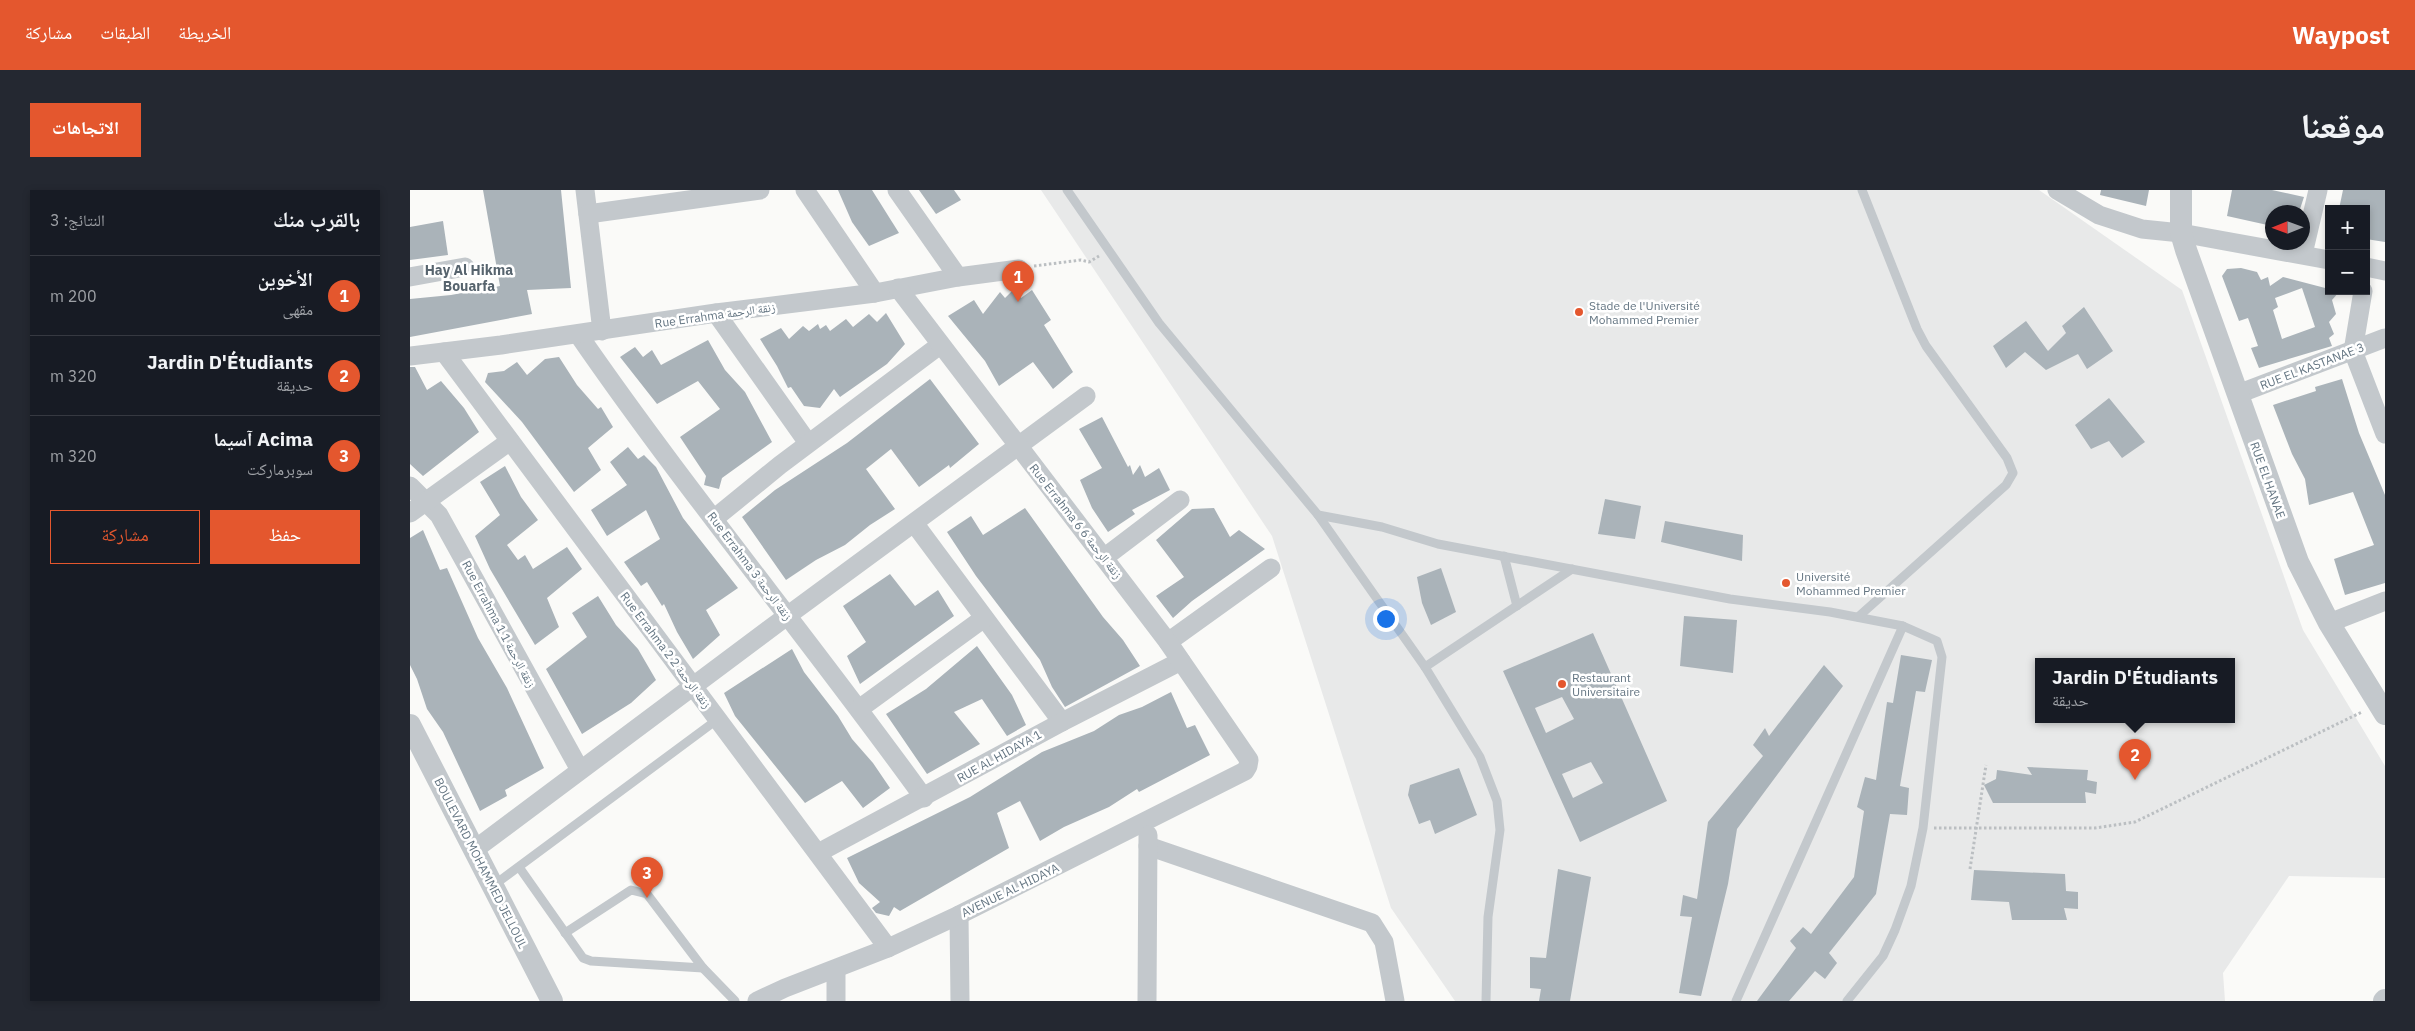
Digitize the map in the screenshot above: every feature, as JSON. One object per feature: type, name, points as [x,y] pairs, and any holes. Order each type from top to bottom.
[{"type":"street","points":[[585,190],[602,331]]},
{"type":"street","points":[[588,214],[760,190]]},
{"type":"street","points":[[805,190],[874,292]]},
{"type":"street","points":[[898,190],[958,277]]},
{"type":"street","points":[[2057,190],[2083,207],[2123,224],[2142,229],[2181,232],[2325,259]]},
{"type":"street","name":"RUE EL HANAE","points":[[2181,190],[2181,232],[2198,286],[2298,562],[2329,623],[2382,709]]},
{"type":"street","points":[[2303,254],[2318,190]]},
{"type":"street","points":[[410,277],[465,267]]},
{"type":"street","name":"Rue Errahma زنقة الرحمة","points":[[410,356],[602,331],[1019,269]]},
{"type":"street","points":[[2370,269],[2385,271]]},
{"type":"street","name":"Rue Errahma 6 6 زنقة الرحمة","points":[[898,288],[1105,557],[1168,642],[1249,760]]},
{"type":"street","points":[[2362,295],[2353,351],[2385,434]]},
{"type":"street","points":[[716,313],[808,443]]},
{"type":"street","name":"Rue Errahma 3 زنقة الرحمة","points":[[578,334],[924,798]]},
{"type":"street","name":"RUE EL KASTANAE 3","points":[[2238,394],[2385,338]]},
{"type":"street","points":[[715,518],[808,443],[940,345]]},
{"type":"street","name":"Rue Errahma 2 2 زنقة الرحمة","points":[[444,352],[888,948]]},
{"type":"street","points":[[474,850],[1086,396]]},
{"type":"street","points":[[410,512],[510,441]]},
{"type":"street","name":"Rue Errahma 1 زنقة الرحمة 1","points":[[410,486],[439,515],[580,770]]},
{"type":"street","points":[[1105,557],[1180,500]]},
{"type":"street","points":[[914,523],[1062,722]]},
{"type":"street","points":[[1168,642],[1271,568]]},
{"type":"street","points":[[2329,623],[2385,601]]},
{"type":"street","points":[[859,709],[984,618]]},
{"type":"street","name":"RUE AL HIDAYA 1","points":[[818,853],[1180,661]]},
{"type":"street","name":"BOULEVARD MOHAMMED JELLOUL","points":[[410,725],[552,1001]]},
{"type":"street","name":"AVENUE AL HIDAYA","points":[[757,1001],[785,988],[888,948],[959,915],[1148,822],[1245,771],[1249,760]]},
{"type":"street","points":[[1147,1001],[1148,822]]},
{"type":"street","points":[[1148,846],[1372,922],[1384,942],[1395,1001]]},
{"type":"street","points":[[959,915],[960,1001]]},
{"type":"street","points":[[836,969],[836,1001]]},
{"type":"lane","points":[[1068,190],[1170,337],[1318,516],[1425,667],[1480,757],[1492,785],[1500,816],[1500,830],[1488,917],[1486,1001]]},
{"type":"lane","points":[[1858,617],[2006,485],[2013,473],[2007,458],[1926,346],[1917,329],[1862,190]]},
{"type":"lane","points":[[1318,516],[1356,521],[1438,544],[1730,599],[1858,617],[1903,626],[1937,642],[1942,657],[1923,828],[1911,886],[1883,956],[1847,1001]]},
{"type":"lane","points":[[1504,556],[1517,606]]},
{"type":"lane","points":[[1425,667],[1572,568]]},
{"type":"lane","points":[[1736,1001],[1903,626]]},
{"type":"lane","points":[[494,885],[718,719]]},
{"type":"lane","points":[[519,867],[583,958],[591,961],[703,968]]},
{"type":"lane","points":[[565,934],[631,890],[648,894],[703,968],[735,1001]]},
{"type":"path","points":[[1019,269],[1081,260],[1089,262],[1101,254]]},
{"type":"path","points":[[1923,828],[2096,828],[2135,822],[2382,709]]},
{"type":"path","points":[[1970,869],[1986,765]]},
{"type":"shaded area","name":"Université Mohammed Premier","points":[[1041,190],[2039,190],[2182,290],[2303,630],[2385,766],[2385,878],[2289,876],[2223,973],[2225,1001],[1455,1001],[1391,908],[1272,536]]},
{"type":"building","points":[[483,190],[561,190],[571,288],[527,290],[532,314],[410,337],[410,299],[451,295],[500,286]]},
{"type":"building","points":[[838,190],[872,190],[899,233],[869,246],[852,222]]},
{"type":"building","points":[[919,190],[954,190],[961,200],[936,214]]},
{"type":"building","points":[[2101,190],[2149,190],[2146,206],[2100,195]]},
{"type":"building","points":[[2232,190],[2272,190],[2304,197],[2301,205],[2265,205],[2265,224],[2227,216]]},
{"type":"building","points":[[2343,190],[2385,190],[2385,242],[2370,240],[2370,205],[2340,205]]},
{"type":"building","points":[[443,221],[448,255],[410,260],[410,227]]},
{"type":"building","points":[[2241,268],[2257,272],[2261,280],[2268,277],[2270,286],[2283,277],[2325,288],[2325,295],[2336,295],[2332,300],[2336,314],[2329,322],[2334,334],[2329,338],[2332,346],[2259,368],[2251,348],[2258,346],[2248,318],[2239,321],[2222,276],[2227,269]],"holes":[[[2302,288],[2315,327],[2282,339],[2273,310],[2278,307],[2275,298]]]},
{"type":"building","points":[[1015,288],[1021,298],[1032,290],[1051,320],[1044,325],[1073,372],[1053,389],[1033,362],[999,386],[985,361],[948,316],[974,300],[983,314],[1000,292],[1005,298]]},
{"type":"building","points":[[2084,307],[2113,351],[2087,369],[2078,354],[2046,370],[2025,352],[2006,368],[1993,346],[2026,321],[2048,351],[2066,333],[2062,326]]},
{"type":"building","points":[[886,313],[905,344],[887,364],[840,397],[834,389],[820,408],[804,406],[791,387],[788,388],[760,339],[781,328],[789,339],[803,326],[809,331],[818,324],[820,329],[826,325],[830,331],[846,319],[853,327],[869,314],[877,322]]},
{"type":"building","points":[[708,340],[725,370],[745,392],[772,442],[722,478],[719,489],[704,485],[706,476],[680,437],[720,409],[698,381],[657,404],[620,357],[635,347],[643,357],[652,350],[661,365]]},
{"type":"building","points":[[559,357],[577,385],[598,409],[601,407],[613,427],[588,448],[601,470],[574,492],[522,422],[485,382],[488,373],[504,371],[517,362],[527,375],[545,359]]},
{"type":"building","points":[[410,367],[415,367],[427,390],[441,381],[464,408],[479,432],[423,476],[410,464]]},
{"type":"building","points":[[930,379],[979,444],[950,468],[949,465],[919,487],[891,449],[866,469],[895,509],[870,525],[845,545],[816,560],[786,580],[742,517],[775,490],[847,443]]},
{"type":"building","points":[[2342,379],[2359,433],[2385,495],[2385,583],[2345,595],[2334,559],[2374,545],[2353,492],[2309,505],[2305,479],[2292,454],[2273,405],[2316,391],[2315,387]]},
{"type":"building","points":[[2109,398],[2145,442],[2122,458],[2109,441],[2091,449],[2075,425]]},
{"type":"building","points":[[1102,417],[1128,467],[1130,465],[1133,475],[1140,465],[1145,477],[1159,468],[1170,490],[1132,510],[1135,514],[1108,532],[1092,508],[1080,480],[1102,468],[1079,429]]},
{"type":"building","points":[[628,447],[638,459],[644,455],[656,467],[683,518],[738,588],[706,610],[720,635],[693,659],[677,632],[664,604],[662,606],[647,582],[641,586],[624,562],[660,539],[646,510],[607,536],[591,510],[627,485],[610,462]]},
{"type":"building","points":[[505,466],[521,497],[538,520],[507,545],[518,560],[525,555],[533,569],[567,547],[582,569],[547,598],[559,627],[535,645],[490,569],[475,536],[500,515],[480,482]]},
{"type":"building","points":[[1605,499],[1641,506],[1635,539],[1598,534]]},
{"type":"building","points":[[1025,508],[1103,617],[1123,640],[1140,666],[1065,707],[1052,687],[1040,660],[976,576],[947,532],[971,516],[983,535]]},
{"type":"building","points":[[1214,508],[1230,537],[1239,530],[1265,549],[1192,601],[1173,618],[1156,596],[1184,577],[1156,540],[1192,509]]},
{"type":"building","points":[[1665,521],[1743,535],[1742,561],[1661,542]]},
{"type":"building","points":[[423,530],[440,570],[447,568],[478,638],[507,688],[544,768],[505,790],[507,796],[480,811],[443,732],[427,709],[410,665],[410,538]]},
{"type":"building","points":[[1441,568],[1456,612],[1431,625],[1422,603],[1417,577]]},
{"type":"building","points":[[890,574],[915,606],[938,590],[954,616],[860,684],[847,656],[866,642],[843,606]]},
{"type":"building","points":[[598,596],[616,625],[638,649],[656,680],[631,703],[582,734],[546,669],[587,637],[572,613]]},
{"type":"building","points":[[1684,616],[1737,620],[1733,673],[1680,666]]},
{"type":"building","points":[[1593,633],[1667,801],[1580,842],[1503,671]],"holes":[[[1562,697],[1574,719],[1546,733],[1535,708]],[[1591,762],[1603,783],[1573,798],[1562,774]]]},
{"type":"building","points":[[977,646],[1012,695],[1026,725],[1007,736],[982,699],[954,712],[980,744],[927,774],[886,714],[926,689]]},
{"type":"building","points":[[792,649],[804,672],[890,788],[863,808],[842,781],[805,803],[735,716],[724,693]]},
{"type":"building","points":[[1901,655],[1932,660],[1925,692],[1916,691],[1900,786],[1909,788],[1907,815],[1890,814],[1876,894],[1829,953],[1837,963],[1825,979],[1815,971],[1789,1001],[1757,1001],[1796,948],[1790,941],[1803,927],[1811,934],[1854,877],[1864,811],[1857,807],[1865,777],[1876,780],[1887,702],[1893,703]]},
{"type":"building","points":[[1824,665],[1843,686],[1737,829],[1728,884],[1701,996],[1679,993],[1692,917],[1680,916],[1683,895],[1697,899],[1708,822],[1763,756],[1753,745],[1765,728],[1769,736]]},
{"type":"building","points":[[1171,692],[1187,728],[1195,725],[1210,755],[1139,792],[1137,789],[1109,807],[1064,827],[1040,841],[1020,801],[997,813],[1009,848],[900,911],[894,907],[889,916],[876,913],[872,908],[880,902],[859,883],[847,858],[970,797],[1042,752],[1094,731],[1119,715],[1142,707]]},
{"type":"building","points":[[2027,767],[2088,770],[2087,780],[2097,782],[2096,794],[2085,792],[2086,803],[1993,803],[1984,785],[1996,779],[1997,770],[2032,775]]},
{"type":"building","points":[[1459,768],[1477,815],[1435,834],[1430,820],[1419,824],[1408,795],[1410,785]]},
{"type":"building","points":[[1558,869],[1591,877],[1570,1001],[1539,1001],[1541,989],[1530,988],[1530,957],[1546,958]]},
{"type":"building","points":[[1974,870],[2065,874],[2066,891],[2078,892],[2078,909],[2064,908],[2067,920],[2012,920],[2009,902],[1971,900]]},
{"type":"place","name":"الأخوين","points":[[1018,302]]},
{"type":"place","name":"Stade de l'Université Mohammed Premier","points":[[1579,312]]},
{"type":"place","name":"Université Mohammed Premier","points":[[1786,583]]},
{"type":"place","name":"Restaurant Universitaire","points":[[1562,684]]},
{"type":"place","name":"Jardin D'Étudiants","points":[[2135,780]]},
{"type":"place","name":"Acima آسيما","points":[[647,898]]},
{"type":"district","name":"Hay Al Hikma Bouarfa","points":[[469,278]]}]
